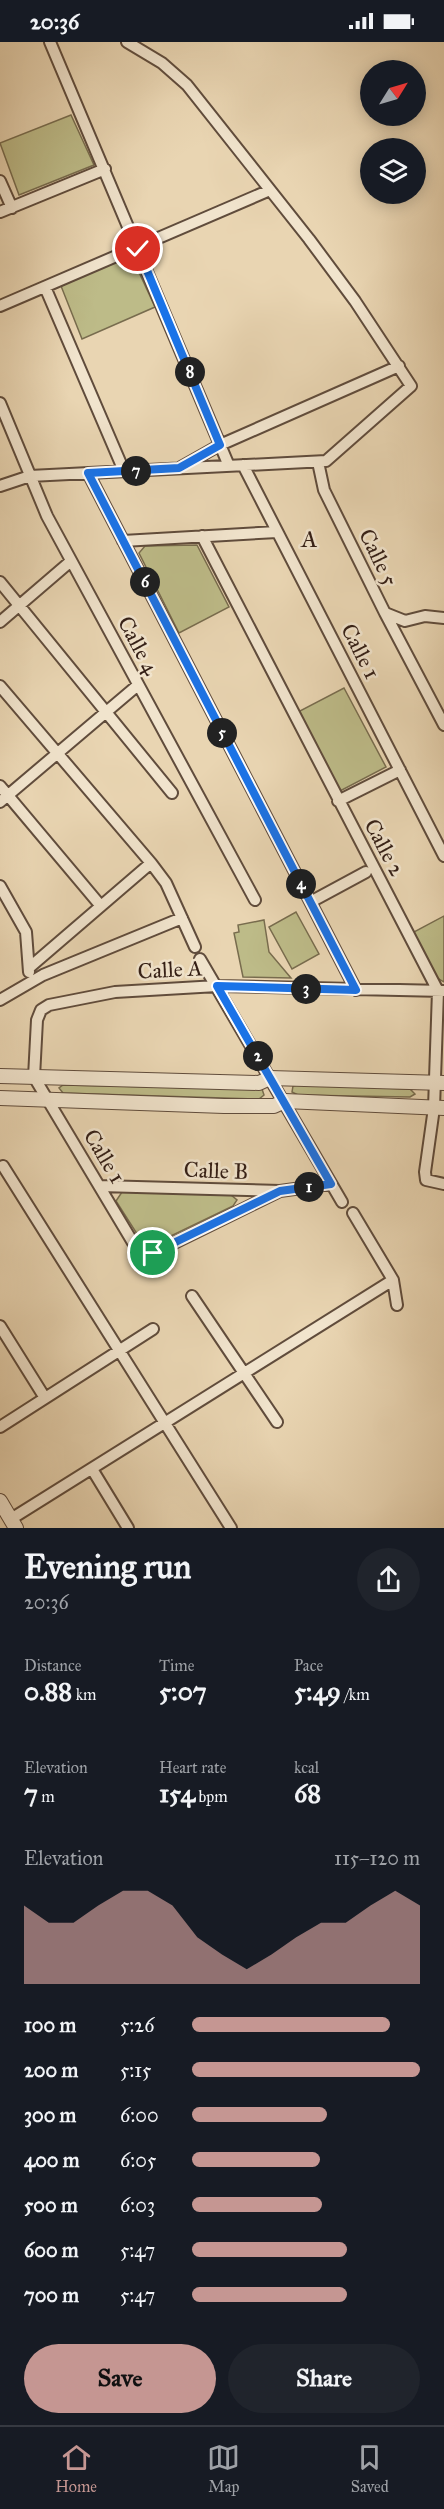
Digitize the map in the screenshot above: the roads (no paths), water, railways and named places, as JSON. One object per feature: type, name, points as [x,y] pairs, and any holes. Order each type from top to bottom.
[{"type":"street","points":[[50,42],[229,466]]},
{"type":"street","points":[[0,486],[30,476],[326,461],[411,386],[355,301],[187,86],[162,63],[127,42]]},
{"type":"street","points":[[0,212],[105,169]]},
{"type":"street","points":[[0,181],[12,207]]},
{"type":"street","points":[[0,306],[138,249],[270,190]]},
{"type":"street","points":[[45,287],[123,471]]},
{"type":"street","points":[[179,468],[220,445],[399,366]]},
{"type":"street","name":"Calle 4","points":[[0,403],[5,427],[71,561],[255,900]]},
{"type":"street","name":"Calle 5","points":[[318,462],[324,490],[385,613],[405,621],[425,616],[444,618]]},
{"type":"street","name":"Calle 1","points":[[243,465],[444,856]]},
{"type":"street","points":[[88,473],[356,990]]},
{"type":"street","points":[[123,541],[277,532]]},
{"type":"street","name":"Calle 2","points":[[202,536],[338,801],[441,991],[439,1108],[425,1172],[426,1180],[444,1184]]},
{"type":"street","points":[[0,622],[71,561]]},
{"type":"street","points":[[0,582],[172,792]]},
{"type":"street","points":[[385,613],[444,725]]},
{"type":"street","points":[[4,799],[138,685]]},
{"type":"street","points":[[0,686],[166,883],[195,947]]},
{"type":"street","points":[[338,801],[400,770]]},
{"type":"street","points":[[0,786],[4,799],[100,905]]},
{"type":"street","points":[[30,967],[151,863]]},
{"type":"street","points":[[316,899],[366,872]]},
{"type":"street","points":[[0,886],[26,932],[30,967],[29,982]]},
{"type":"street","points":[[0,999],[29,982],[182,918]]},
{"type":"street","points":[[200,959],[342,1202]]},
{"type":"street","name":"Calle A","points":[[34,1077],[37,1020],[41,1010],[50,1005],[115,992],[217,986],[441,991]]},
{"type":"street","points":[[0,1076],[259,1083],[270,1078],[440,1083]]},
{"type":"street","name":"Calle 1","points":[[34,1077],[138,1251],[144,1255],[153,1253],[280,1191]]},
{"type":"street","points":[[0,1098],[244,1106],[274,1106],[285,1101],[439,1108]]},
{"type":"street","points":[[3,1166],[231,1528]]},
{"type":"street","name":"Calle B","points":[[100,1186],[280,1191],[331,1184]]},
{"type":"street","points":[[352,1213],[393,1281],[397,1305]]},
{"type":"street","points":[[7,1515],[165,1424],[393,1281]]},
{"type":"street","points":[[192,1296],[277,1422]]},
{"type":"street","points":[[0,1326],[45,1398]]},
{"type":"street","points":[[0,1427],[153,1329]]},
{"type":"street","points":[[92,1468],[128,1528]]},
{"type":"district","name":"A","points":[[310,539]]}]
